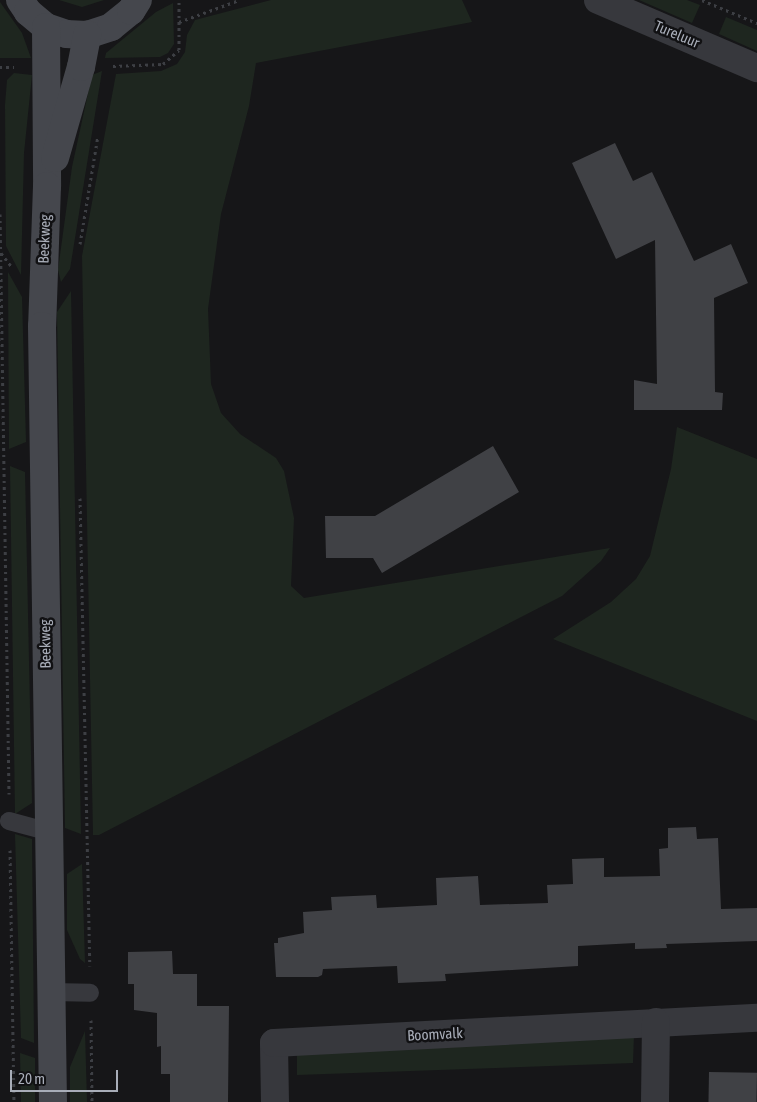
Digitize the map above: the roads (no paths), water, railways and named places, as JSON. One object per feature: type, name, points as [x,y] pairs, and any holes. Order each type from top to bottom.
[{"type":"main road","points":[[20,0],[28,12],[46,27],[66,34],[87,35],[111,27],[131,11],[138,0]]},
{"type":"main road","name":"Beekweg","points":[[46,27],[47,186],[42,326],[47,831],[53,1102]]},
{"type":"main road","name":"Beekweg","points":[[47,186],[82,67],[87,35]]},
{"type":"street","name":"Tureluur","points":[[598,0],[757,68]]},
{"type":"street","name":"Boomvalk","points":[[275,1102],[274,1043],[757,1018]]},
{"type":"street","points":[[654,1102],[656,1022]]},
{"type":"lane","points":[[9,821],[47,831]]},
{"type":"lane","points":[[50,992],[90,993]]}]
